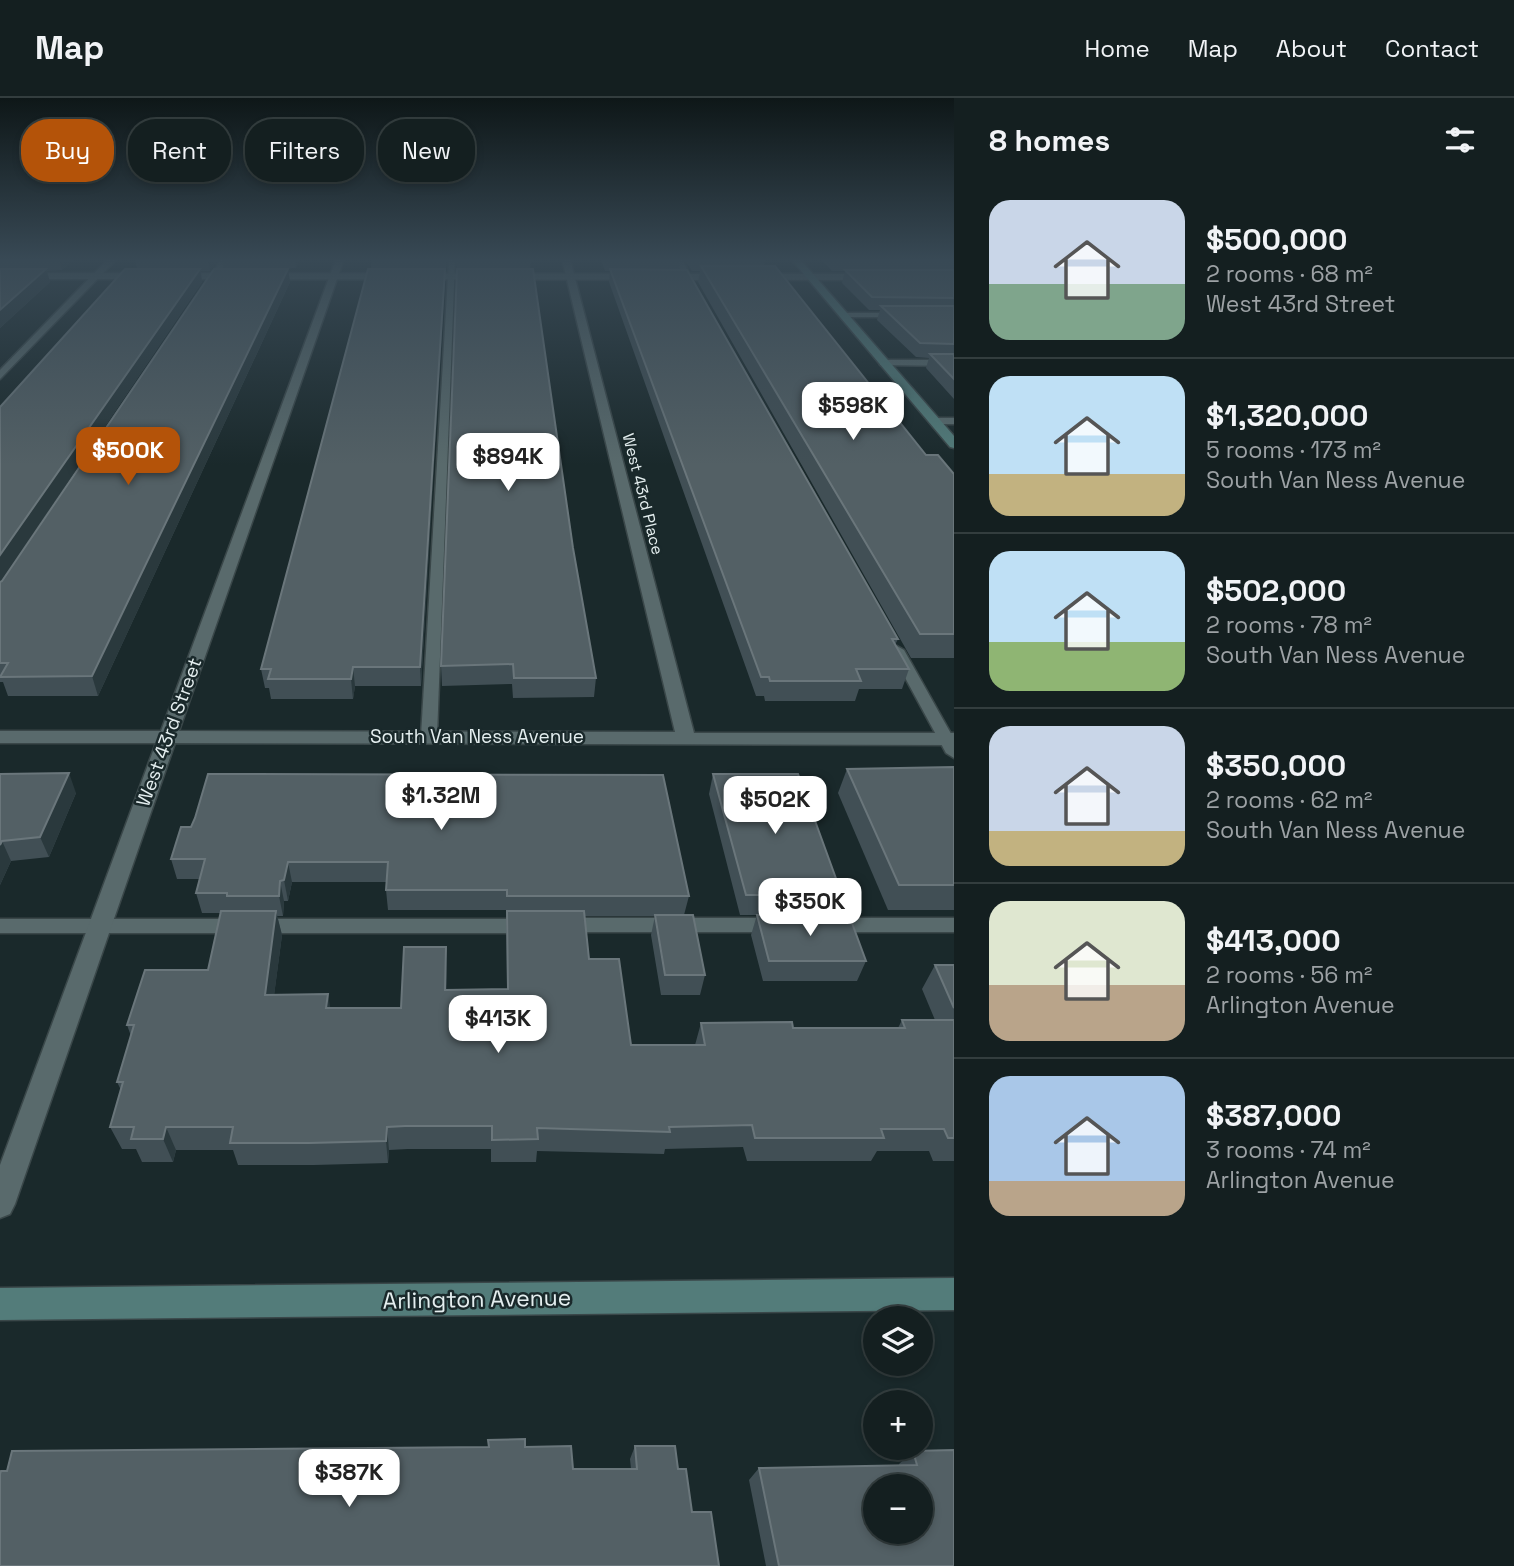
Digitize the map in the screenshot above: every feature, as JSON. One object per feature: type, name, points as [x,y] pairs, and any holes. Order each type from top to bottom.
[{"type":"main road","points":[[854,328],[954,444]]},
{"type":"main road","name":"Arlington Avenue","points":[[0,1304],[954,1294]]},
{"type":"street","points":[[0,376],[47,328]]},
{"type":"street","name":"West 43rd Street","points":[[0,1204],[315,328]]},
{"type":"street","name":"West 43rd Place","points":[[583,328],[686,737]]},
{"type":"street","points":[[884,363],[954,363]]},
{"type":"street","name":"South Van Ness Avenue","points":[[0,737],[686,737],[952,743]]},
{"type":"lane","points":[[429,736],[449,328]]},
{"type":"lane","points":[[935,421],[954,422]]},
{"type":"lane","points":[[892,642],[952,743]]},
{"type":"lane","points":[[0,926],[954,925]]},
{"type":"building","points":[[72,328],[159,328],[0,555],[0,407]]},
{"type":"building","points":[[174,328],[260,328],[92,676],[0,677],[8,663],[0,663],[2,581]]},
{"type":"building","points":[[352,328],[441,328],[420,667],[353,667],[351,679],[268,679],[271,669],[261,669]]},
{"type":"building","points":[[455,328],[541,328],[573,548],[596,678],[514,678],[513,664],[441,666]]},
{"type":"building","points":[[632,328],[720,328],[898,639],[892,639],[909,669],[856,669],[861,681],[770,681],[769,677],[761,677]]},
{"type":"building","points":[[738,328],[824,328],[926,455],[938,455],[954,474],[954,634],[920,634]]},
{"type":"building","points":[[904,328],[954,328],[954,344],[920,343]]},
{"type":"building","points":[[930,354],[954,354],[954,379]]},
{"type":"building","points":[[954,767],[954,885],[899,885],[847,769]]},
{"type":"building","points":[[69,773],[40,837],[2,841],[0,845],[0,774]]},
{"type":"building","points":[[208,774],[663,775],[689,896],[507,896],[507,890],[386,890],[388,862],[288,862],[284,880],[280,881],[279,896],[196,893],[205,859],[171,859],[181,827],[191,827],[195,818]]},
{"type":"building","points":[[713,774],[798,774],[842,895],[746,895]]},
{"type":"building","points":[[221,911],[276,911],[265,995],[328,994],[326,1008],[401,1008],[404,947],[446,947],[445,990],[508,989],[507,911],[584,911],[589,959],[619,959],[631,1045],[705,1045],[701,1023],[792,1022],[793,1028],[905,1028],[902,1020],[954,1020],[954,1138],[948,1138],[944,1129],[881,1129],[884,1138],[755,1138],[752,1125],[669,1127],[670,1132],[537,1128],[538,1139],[492,1140],[492,1126],[405,1126],[387,1127],[386,1141],[309,1143],[230,1143],[233,1127],[166,1127],[163,1139],[131,1139],[134,1127],[110,1127],[123,1082],[117,1082],[134,1025],[127,1025],[145,970],[208,970]]},
{"type":"building","points":[[655,915],[693,915],[705,975],[665,975]]},
{"type":"building","points":[[757,915],[849,915],[866,961],[769,961]]},
{"type":"building","points":[[935,965],[954,965],[954,1008]]},
{"type":"building","points":[[525,1439],[525,1447],[571,1446],[573,1469],[637,1469],[635,1446],[675,1446],[678,1469],[686,1469],[692,1512],[711,1512],[719,1566],[0,1566],[0,1474],[1,1471],[7,1471],[12,1451],[489,1447],[488,1440]]},
{"type":"building","points":[[954,1450],[954,1566],[779,1566],[759,1468],[917,1465],[916,1460],[933,1460],[933,1451]]}]
